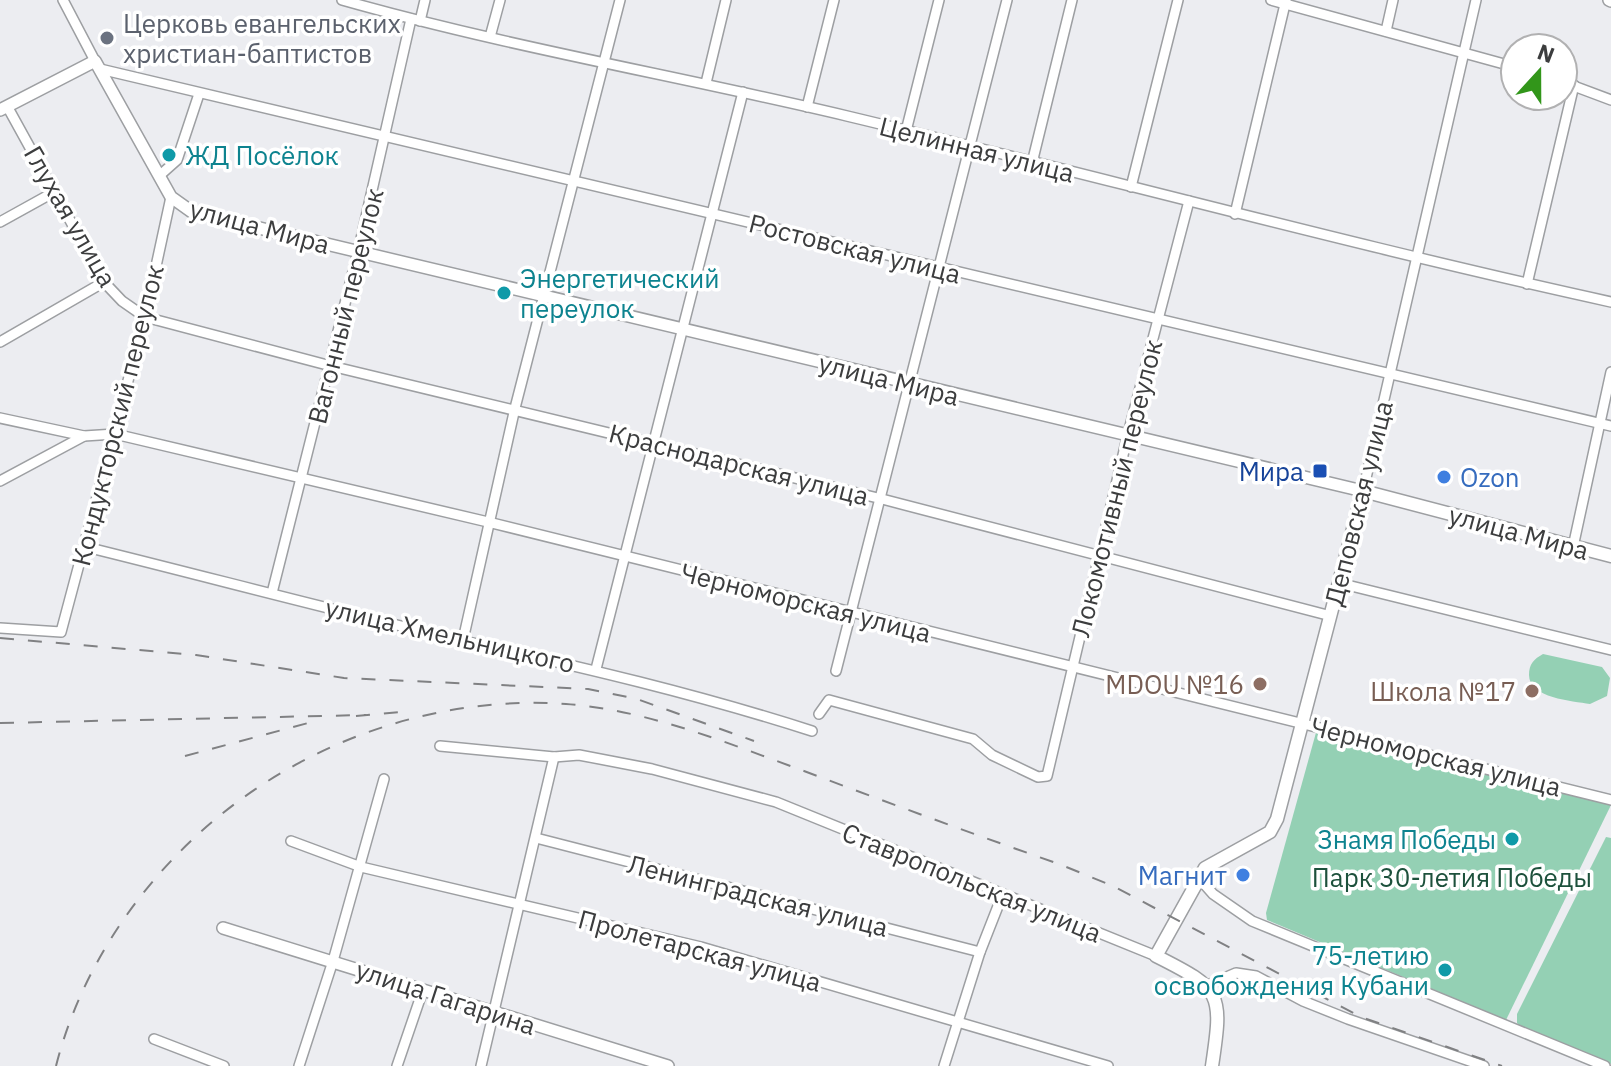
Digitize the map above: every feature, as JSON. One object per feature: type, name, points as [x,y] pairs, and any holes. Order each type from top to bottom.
[{"type":"main road","name":"улица Мира","points":[[1363,491],[1611,556]]},
{"type":"main road","name":"Деповская улица","points":[[1156,956],[1198,877],[1217,858],[1270,832],[1283,802],[1363,491]]},
{"type":"main road","name":"Ставропольская улица","points":[[1156,956],[1208,985]]},
{"type":"main road","points":[[1208,985],[1218,1004],[1212,1066]]},
{"type":"street","points":[[63,0],[171,197]]},
{"type":"street","name":"Целинная улица","points":[[342,0],[605,64],[706,83],[807,107],[1235,214],[1611,302]]},
{"type":"street","name":"Вагонный переулок","points":[[272,593],[415,20],[425,0]]},
{"type":"street","points":[[490,37],[500,0]]},
{"type":"street","points":[[463,640],[515,408],[620,0]]},
{"type":"street","points":[[706,83],[726,0]]},
{"type":"street","points":[[807,107],[834,0]]},
{"type":"street","points":[[906,131],[939,0]]},
{"type":"street","points":[[836,671],[1007,0]]},
{"type":"street","points":[[1032,163],[1072,0]]},
{"type":"street","points":[[1131,187],[1178,0]]},
{"type":"street","points":[[1271,0],[1499,62]]},
{"type":"street","points":[[1386,31],[1393,0]]},
{"type":"street","name":"Деповская улица","points":[[1363,491],[1414,257],[1476,0]]},
{"type":"street","points":[[1235,214],[1285,2]]},
{"type":"street","points":[[4,108],[98,65]]},
{"type":"street","name":"Ростовская улица","points":[[98,65],[199,94],[386,135],[1157,321],[1611,426]]},
{"type":"street","points":[[1579,87],[1611,100]]},
{"type":"street","points":[[596,669],[627,558],[743,92]]},
{"type":"street","points":[[159,176],[177,160],[199,94]]},
{"type":"street","name":"Глухая улица","points":[[4,108],[56,191],[104,282],[122,301],[145,317]]},
{"type":"street","points":[[1527,284],[1568,112]]},
{"type":"street","points":[[0,222],[56,191]]},
{"type":"street","name":"улица Мира","points":[[171,197],[192,212],[1363,491]]},
{"type":"street","name":"Кондукторский переулок","points":[[0,628],[61,632],[145,317],[171,197]]},
{"type":"street","name":"Локомотивный переулок","points":[[819,714],[829,700],[973,739],[992,755],[1038,777],[1047,776],[1128,434],[1189,201]]},
{"type":"street","points":[[0,342],[104,282]]},
{"type":"street","name":"Краснодарская улица","points":[[145,317],[331,366],[515,408],[655,446],[1099,553],[1331,616]]},
{"type":"street","points":[[1573,547],[1611,372]]},
{"type":"street","name":"Черноморская улица","points":[[0,418],[84,436],[115,434],[488,522],[1611,800]]},
{"type":"street","points":[[0,481],[84,436]]},
{"type":"street","name":"улица Хмельницкого","points":[[86,547],[704,696],[812,731]]},
{"type":"street","points":[[1339,583],[1611,650]]},
{"type":"street","name":"Ставропольская улица","points":[[440,746],[554,757],[579,755],[750,794],[1156,956]]},
{"type":"street","points":[[481,1066],[496,1014],[554,757]]},
{"type":"street","points":[[299,1066],[361,867],[384,779]]},
{"type":"street","name":"Ленинградская улица","points":[[536,838],[980,952]]},
{"type":"street","name":"Пролетарская улица","points":[[291,841],[361,867],[522,902],[701,947],[1108,1066]]},
{"type":"street","points":[[1198,877],[1213,894],[1252,921],[1605,1066]]},
{"type":"street","points":[[944,1066],[980,952],[1002,896]]},
{"type":"street","name":"улица Гагарина","points":[[223,928],[668,1066]]},
{"type":"street","points":[[1208,985],[1236,973],[1256,976],[1314,1006],[1484,1066]]},
{"type":"street","points":[[397,1066],[423,990]]},
{"type":"street","points":[[154,1039],[224,1066]]},
{"type":"green space","points":[[1543,654],[1602,667],[1610,678],[1607,696],[1590,704],[1563,700],[1536,689],[1531,683],[1529,671],[1533,662]]},
{"type":"green space","name":"Парк 30-летия Победы","points":[[1317,729],[1611,805],[1506,1020],[1267,920],[1266,913]]},
{"type":"green space","points":[[1606,837],[1611,838],[1611,1064],[1524,1030],[1517,1023],[1517,1014]]},
{"type":"railway","points":[[0,638],[196,655],[344,678],[588,689],[637,699],[754,741]]},
{"type":"railway","points":[[56,1066],[81,994],[119,926],[167,866],[223,813],[260,786],[300,763],[384,727],[429,714],[520,703],[597,707],[657,720],[1059,864],[1113,886],[1361,1017],[1502,1066]]},
{"type":"railway","points":[[356,716],[411,711]]},
{"type":"railway","points":[[0,723],[366,715]]},
{"type":"railway","points":[[185,756],[308,723]]},
{"type":"place","name":"Церковь евангельских христиан-баптистов","points":[[107,38]]},
{"type":"place","name":"ЖД Посёлок","points":[[169,155]]},
{"type":"place","name":"Энергетический переулок","points":[[504,293]]},
{"type":"place","name":"Мира","points":[[1320,471]]},
{"type":"place","name":"Ozon","points":[[1444,477]]},
{"type":"place","name":"MDOU №16","points":[[1260,684]]},
{"type":"place","name":"Школа №17","points":[[1532,691]]},
{"type":"place","name":"Знамя Победы","points":[[1512,839]]},
{"type":"place","name":"Магнит","points":[[1243,875]]},
{"type":"place","name":"75-летию освобождения Кубани","points":[[1445,970]]}]
